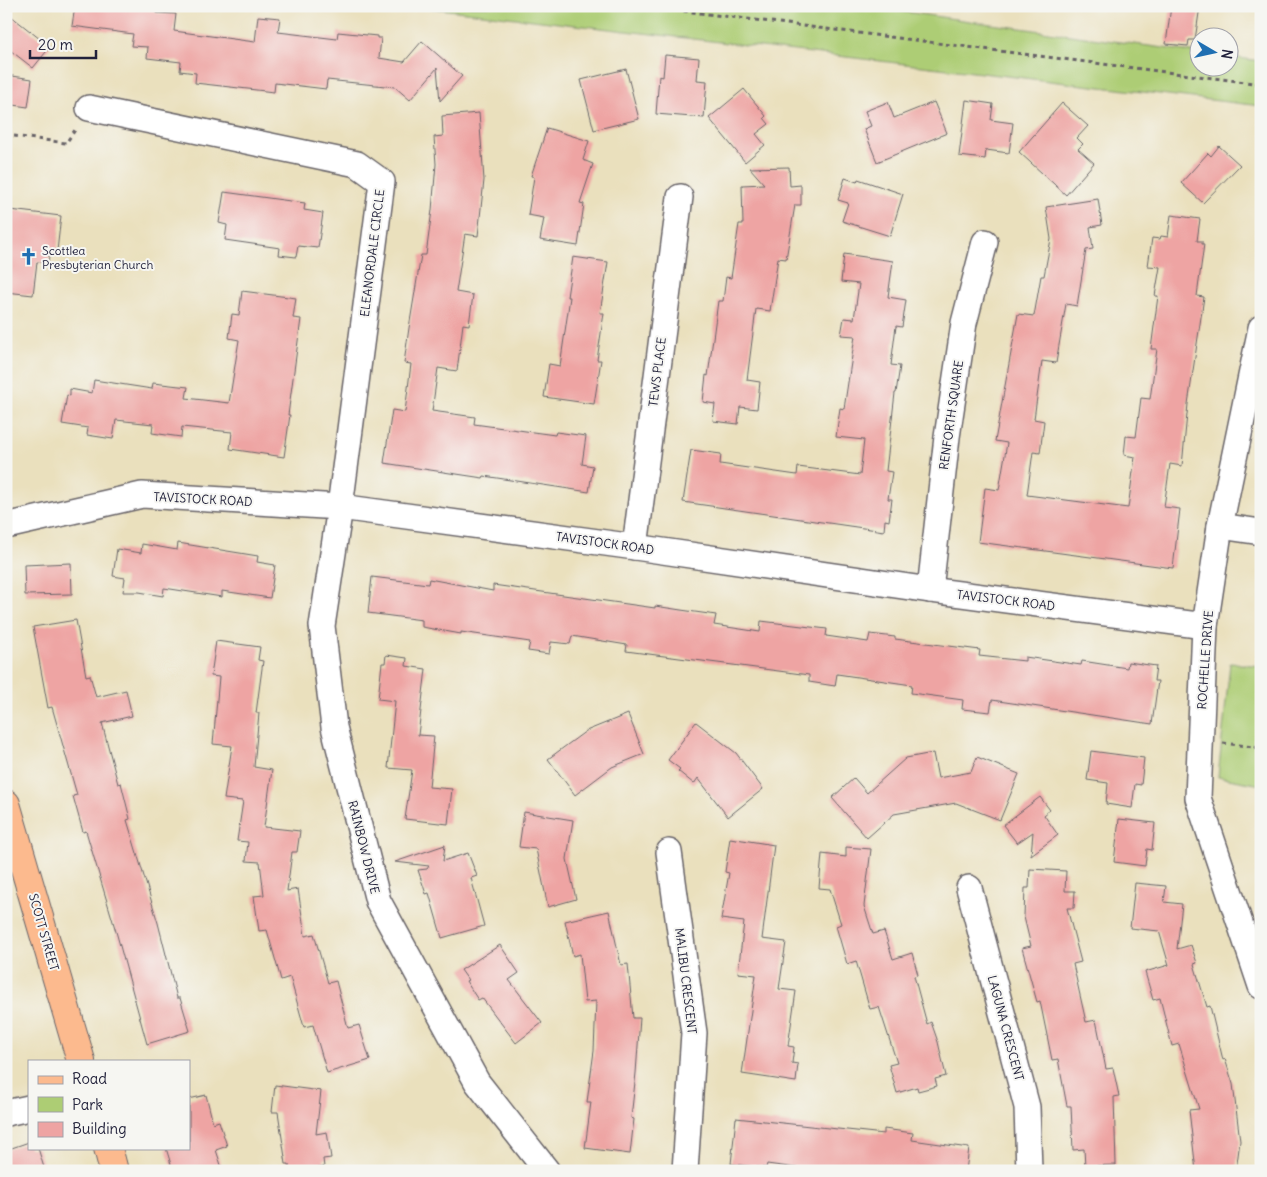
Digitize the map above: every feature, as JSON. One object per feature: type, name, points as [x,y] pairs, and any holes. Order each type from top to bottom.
[{"type":"main road","name":"SCOTT STREET","points":[[6,804],[82,1060]]},
{"type":"main road","points":[[109,1150],[114,1171]]},
{"type":"street","name":"ELEANORDALE CIRCLE","points":[[89,108],[358,164],[382,182],[340,507]]},
{"type":"street","name":"TEWS PLACE","points":[[635,547],[680,197]]},
{"type":"street","name":"RENFORTH SQUARE","points":[[930,590],[947,437],[964,323],[985,242]]},
{"type":"street","name":"ROCHELLE DRIVE","points":[[1261,328],[1220,526],[1205,626],[1198,798],[1261,986]]},
{"type":"street","name":"TAVISTOCK ROAD","points":[[6,526],[142,495],[340,507],[930,590],[1205,626]]},
{"type":"street","name":"RAINBOW DRIVE","points":[[340,507],[322,626],[334,727],[378,901],[477,1082],[547,1171]]},
{"type":"street","points":[[1220,526],[1261,532]]},
{"type":"street","name":"MALIBU CRESCENT","points":[[669,852],[694,1033],[685,1171]]},
{"type":"street","name":"LAGUNA CRESCENT","points":[[969,888],[1027,1107],[1029,1171]]},
{"type":"street","points":[[6,1113],[28,1108]]},
{"type":"path","points":[[644,6],[1261,84]]},
{"type":"path","points":[[6,135],[66,143],[89,108]]},
{"type":"path","points":[[1200,740],[1261,748]]},
{"type":"green space","points":[[414,6],[862,6],[1190,52],[1190,78],[1240,78],[1240,58],[1261,61],[1261,106]]},
{"type":"green space","points":[[1230,663],[1261,666],[1261,785],[1218,777]]},
{"type":"building","points":[[75,6],[129,6],[157,9],[156,13],[176,14],[174,31],[255,42],[258,16],[280,18],[278,32],[337,39],[338,32],[377,36],[377,38],[381,38],[379,58],[404,62],[422,41],[462,76],[440,101],[437,68],[410,100],[395,87],[327,80],[326,89],[275,83],[274,92],[195,83],[196,73],[180,71],[181,62],[147,58],[148,47],[131,46],[133,34],[72,26]]},
{"type":"building","points":[[1171,6],[1200,6],[1197,28],[1190,28],[1188,46],[1166,44]]},
{"type":"building","points":[[6,12],[50,47],[33,68],[6,47]]},
{"type":"building","points":[[665,55],[699,58],[697,80],[707,81],[704,118],[656,114],[659,76],[663,77]]},
{"type":"building","points":[[626,69],[639,119],[594,130],[581,80]]},
{"type":"building","points":[[6,75],[32,79],[28,107],[6,104]]},
{"type":"building","points":[[744,89],[766,116],[764,118],[769,124],[756,134],[765,145],[745,162],[709,118]]},
{"type":"building","points":[[966,100],[993,104],[991,120],[1013,123],[1009,153],[986,150],[985,159],[959,156]]},
{"type":"building","points":[[888,102],[894,118],[934,102],[947,133],[877,162],[864,129],[871,126],[865,111]]},
{"type":"building","points":[[1062,103],[1088,126],[1077,138],[1083,144],[1078,149],[1094,163],[1066,195],[1019,152]]},
{"type":"building","points":[[479,113],[484,180],[478,236],[465,234],[456,292],[473,295],[469,325],[463,324],[457,371],[438,368],[432,411],[475,417],[474,424],[555,435],[556,432],[586,436],[582,464],[593,466],[589,492],[384,463],[392,410],[405,412],[411,364],[404,363],[421,255],[426,255],[432,210],[436,164],[434,137],[443,136],[442,116]]},
{"type":"building","points":[[547,128],[589,141],[583,160],[593,164],[580,203],[584,204],[578,246],[540,240],[544,218],[528,215],[534,177],[531,176]]},
{"type":"building","points":[[1219,146],[1240,165],[1203,203],[1181,183],[1208,153],[1211,156]]},
{"type":"building","points":[[789,167],[790,186],[801,185],[801,205],[795,205],[786,259],[778,258],[770,311],[756,309],[747,380],[760,382],[757,409],[740,407],[738,424],[713,421],[715,404],[703,402],[706,375],[708,376],[718,301],[723,301],[726,277],[731,278],[739,224],[743,224],[742,185],[764,184],[750,168]]},
{"type":"building","points":[[845,178],[857,182],[858,179],[903,194],[890,236],[842,221],[848,203],[838,200]]},
{"type":"building","points":[[224,192],[305,203],[304,210],[323,213],[318,248],[298,246],[296,257],[279,255],[280,248],[225,240],[227,225],[219,223]]},
{"type":"building","points":[[1098,199],[1102,225],[1090,227],[1093,249],[1086,250],[1077,306],[1066,304],[1056,363],[1042,361],[1034,419],[1044,421],[1040,453],[1033,452],[1027,495],[1128,508],[1135,457],[1124,455],[1126,436],[1136,437],[1141,398],[1150,399],[1157,349],[1151,349],[1158,296],[1155,296],[1160,267],[1148,266],[1152,238],[1168,237],[1171,215],[1200,219],[1197,241],[1202,241],[1202,244],[1204,244],[1197,296],[1204,297],[1188,404],[1182,466],[1170,464],[1164,507],[1180,509],[1173,568],[978,542],[985,488],[999,490],[1007,443],[995,441],[1018,314],[1034,316],[1041,276],[1044,276],[1051,239],[1046,207]]},
{"type":"building","name":"Scottlea Presbyterian Church","points":[[10,210],[61,216],[57,251],[50,250],[48,263],[37,262],[33,295],[6,292],[6,215],[10,215]]},
{"type":"building","points":[[844,254],[893,261],[888,297],[906,300],[902,327],[896,326],[891,365],[900,366],[886,471],[892,472],[888,499],[892,499],[889,521],[885,520],[884,531],[683,502],[691,450],[721,454],[720,464],[797,475],[798,467],[860,475],[864,440],[836,437],[840,408],[844,409],[855,336],[841,335],[844,318],[854,319],[859,284],[841,282]]},
{"type":"building","points":[[573,257],[608,262],[600,313],[604,313],[597,360],[601,360],[594,404],[544,397],[549,364],[560,366],[570,297],[567,297]]},
{"type":"building","points":[[242,291],[296,298],[293,318],[301,319],[284,457],[230,449],[232,432],[182,427],[181,437],[152,433],[153,424],[116,420],[113,439],[87,435],[88,428],[62,424],[67,395],[70,396],[70,389],[92,393],[94,380],[152,389],[153,383],[188,387],[186,398],[229,403],[239,340],[229,338],[232,314],[239,315]]},
{"type":"building","points":[[178,543],[258,556],[257,562],[275,565],[270,598],[222,591],[222,597],[164,588],[163,596],[139,592],[123,592],[125,578],[113,576],[117,549],[141,553],[142,544],[177,550]]},
{"type":"building","points":[[71,563],[72,594],[25,595],[24,565]]},
{"type":"building","points":[[372,577],[428,584],[429,579],[493,591],[493,585],[655,608],[655,606],[716,615],[714,625],[760,632],[761,621],[827,629],[826,636],[868,642],[870,634],[980,650],[979,656],[1025,661],[1025,657],[1081,665],[1082,661],[1127,668],[1128,662],[1156,666],[1154,681],[1158,681],[1152,724],[992,700],[990,712],[962,709],[963,700],[911,693],[912,685],[837,674],[835,686],[809,682],[809,675],[626,651],[627,645],[572,636],[570,644],[551,642],[549,654],[528,651],[530,642],[461,632],[461,634],[422,627],[422,620],[368,613]]},
{"type":"building","points":[[76,620],[86,676],[90,675],[96,697],[126,690],[132,716],[102,723],[118,784],[121,783],[130,819],[127,820],[158,923],[177,998],[180,998],[190,1031],[147,1044],[86,831],[83,832],[73,796],[77,795],[52,707],[48,708],[33,627]]},
{"type":"building","points":[[216,641],[260,647],[258,660],[263,661],[256,713],[259,713],[254,767],[272,770],[264,827],[300,831],[297,852],[292,852],[287,891],[298,889],[305,936],[314,934],[328,983],[336,981],[348,1028],[359,1025],[370,1060],[327,1073],[313,1025],[304,1027],[290,977],[281,980],[267,930],[259,931],[254,896],[264,895],[260,862],[246,861],[248,842],[237,841],[243,801],[224,799],[232,746],[213,744],[219,677],[211,676]]},
{"type":"building","points":[[386,655],[407,658],[406,666],[426,669],[418,735],[434,736],[429,787],[452,789],[448,824],[405,819],[412,770],[388,768],[395,701],[378,699],[382,663],[385,663]]},
{"type":"building","points":[[628,714],[644,754],[612,767],[575,795],[548,759],[586,731]]},
{"type":"building","points":[[696,722],[736,753],[763,789],[728,817],[698,778],[694,784],[678,771],[680,769],[668,760]]},
{"type":"building","points":[[1091,751],[1144,758],[1141,785],[1135,784],[1132,808],[1106,804],[1108,783],[1087,780]]},
{"type":"building","points":[[933,753],[938,778],[971,772],[977,757],[1019,774],[1000,820],[956,803],[894,814],[867,838],[832,798],[854,778],[867,793],[906,758]]},
{"type":"building","points":[[1040,797],[1050,810],[1044,815],[1058,835],[1031,855],[1033,832],[1017,843],[1003,825]]},
{"type":"building","points":[[524,812],[573,820],[567,859],[576,899],[548,907],[536,849],[519,847]]},
{"type":"building","points":[[1119,819],[1155,823],[1152,850],[1147,849],[1145,866],[1114,862]]},
{"type":"building","points":[[730,838],[774,845],[762,939],[786,942],[779,989],[796,991],[788,1046],[794,1047],[792,1063],[798,1064],[796,1082],[742,1074],[756,975],[738,973],[744,922],[721,919],[729,873],[725,872]]},
{"type":"building","points":[[445,845],[443,861],[468,853],[477,876],[471,878],[484,926],[442,938],[429,893],[426,894],[418,870],[427,869],[429,866],[395,862]]},
{"type":"building","points":[[846,847],[871,849],[864,906],[873,934],[884,931],[893,959],[912,953],[918,975],[914,976],[927,1024],[931,1022],[946,1076],[935,1079],[937,1086],[918,1091],[917,1087],[897,1093],[889,1065],[897,1063],[879,1007],[870,1009],[856,961],[847,964],[836,926],[841,924],[830,889],[819,888],[822,854],[846,857]]},
{"type":"building","points":[[1030,869],[1066,871],[1065,891],[1075,891],[1074,908],[1067,908],[1081,962],[1073,964],[1086,1022],[1096,1020],[1106,1069],[1113,1068],[1119,1096],[1114,1097],[1116,1165],[1085,1166],[1084,1149],[1073,1150],[1071,1106],[1067,1106],[1058,1059],[1052,1060],[1040,1001],[1037,1002],[1022,948],[1031,946],[1024,917],[1025,888],[1029,888]]},
{"type":"building","points":[[1135,883],[1166,886],[1164,902],[1182,904],[1177,949],[1191,945],[1197,963],[1194,964],[1207,1007],[1210,1006],[1223,1060],[1225,1059],[1233,1084],[1240,1141],[1236,1171],[1196,1171],[1189,1110],[1199,1109],[1179,1044],[1172,1046],[1160,998],[1153,1000],[1145,972],[1169,965],[1159,931],[1130,928]]},
{"type":"building","points":[[609,911],[621,965],[628,964],[633,1018],[640,1018],[631,1118],[634,1119],[630,1154],[585,1148],[591,1102],[587,1102],[594,1051],[596,1001],[585,1002],[580,954],[573,956],[565,921]]},
{"type":"building","points":[[500,945],[519,973],[509,980],[542,1023],[516,1043],[482,998],[478,1000],[461,970]]},
{"type":"building","points":[[275,1085],[321,1091],[316,1134],[327,1132],[331,1158],[323,1159],[324,1167],[315,1169],[316,1171],[290,1171],[289,1164],[286,1164],[278,1112],[272,1112]]},
{"type":"building","points":[[206,1095],[213,1123],[219,1121],[227,1146],[216,1150],[223,1171],[173,1171],[167,1150],[190,1150],[190,1099]]},
{"type":"building","points":[[736,1118],[884,1134],[884,1129],[913,1133],[912,1140],[969,1148],[966,1171],[818,1171],[767,1164],[766,1168],[731,1164]]},
{"type":"building","points":[[28,1142],[28,1150],[39,1150],[45,1171],[6,1171],[6,1150]]},
{"type":"place","name":"Scottlea Presbyterian Church","points":[[28,257]]}]
